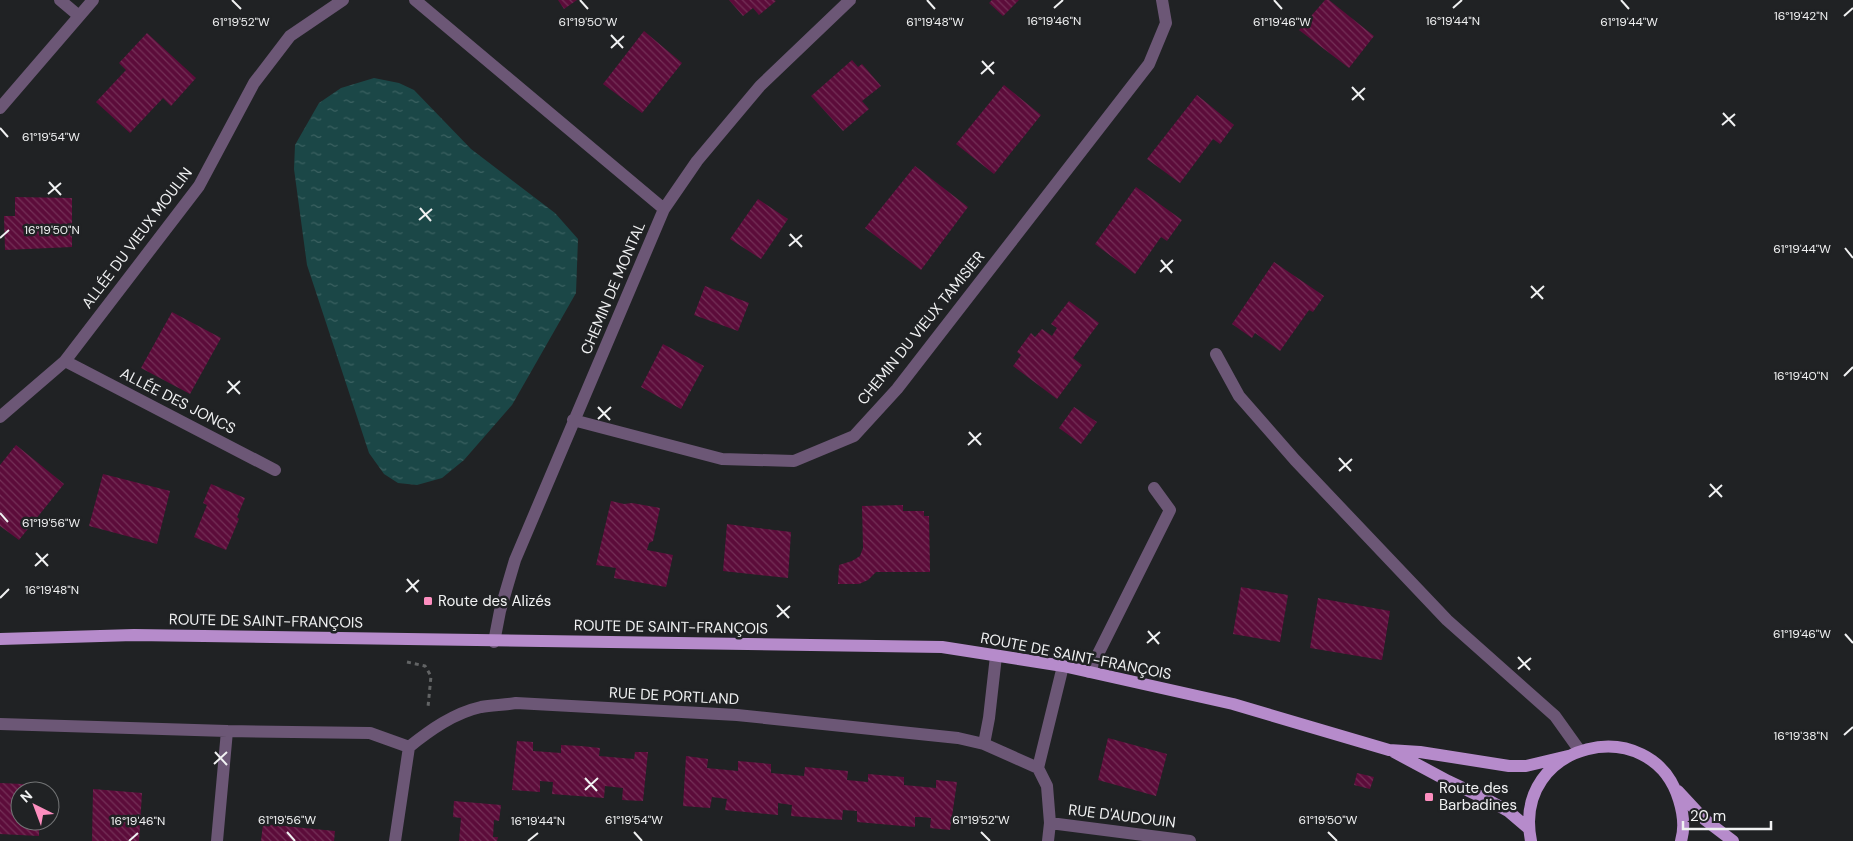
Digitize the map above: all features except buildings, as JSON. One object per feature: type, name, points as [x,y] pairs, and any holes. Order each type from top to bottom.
[{"type":"main road","name":"ROUTE DE SAINT-FRANÇOIS","points":[[0,639],[134,635],[942,648],[1063,666],[1233,704],[1389,750],[1508,811],[1530,835]]},
{"type":"main road","points":[[1530,835],[1530,811],[1534,794],[1542,779],[1554,766],[1568,756],[1591,747],[1617,746],[1641,754],[1661,769],[1676,789],[1704,819],[1733,841]]},
{"type":"main road","name":"ROUTE DE SAINT-FRANÇOIS","points":[[1389,750],[1420,752],[1509,766],[1526,766],[1568,756]]},
{"type":"main road","points":[[1676,789],[1683,812],[1681,841]]},
{"type":"street","points":[[60,0],[79,16]]},
{"type":"street","points":[[0,108],[93,0]]},
{"type":"street","name":"ALLÉE DU VIEUX MOULIN","points":[[0,417],[65,361],[199,186],[254,83],[290,36],[343,0]]},
{"type":"street","points":[[415,0],[664,209]]},
{"type":"street","name":"CHEMIN DE MONTAL","points":[[494,642],[500,610],[515,560],[664,209],[697,161],[760,86],[850,0]]},
{"type":"street","name":"CHEMIN DU VIEUX TAMISIER","points":[[573,420],[722,459],[794,461],[854,436],[897,389],[1150,64],[1166,23],[1162,0]]},
{"type":"street","points":[[1216,354],[1238,396],[1295,460],[1447,620],[1555,716],[1580,751]]},
{"type":"street","name":"ALLÉE DES JONCS","points":[[65,361],[275,470]]},
{"type":"street","points":[[1089,672],[1170,510],[1154,488]]},
{"type":"street","points":[[984,744],[996,656]]},
{"type":"street","points":[[1048,841],[1050,823],[1047,786],[1038,768],[1063,666]]},
{"type":"street","name":"RUE DE PORTLAND","points":[[408,747],[448,719],[480,707],[516,703],[737,715],[958,738],[984,744],[1038,768]]},
{"type":"street","points":[[0,724],[370,733],[408,747],[395,841]]},
{"type":"street","points":[[218,841],[227,731]]},
{"type":"street","name":"RUE D'AUDOUIN","points":[[1050,823],[1190,841]]},
{"type":"path","points":[[406,662],[425,666],[431,676],[425,734]]},
{"type":"water","points":[[374,78],[399,83],[414,90],[471,149],[555,213],[578,239],[576,293],[512,405],[464,460],[442,478],[417,485],[398,483],[384,474],[369,453],[307,265],[294,169],[295,145],[319,103],[341,88]]},
{"type":"place","name":"Route des Alizés","points":[[428,601]]},
{"type":"place","name":"Route des Barbadines","points":[[1429,797]]}]
